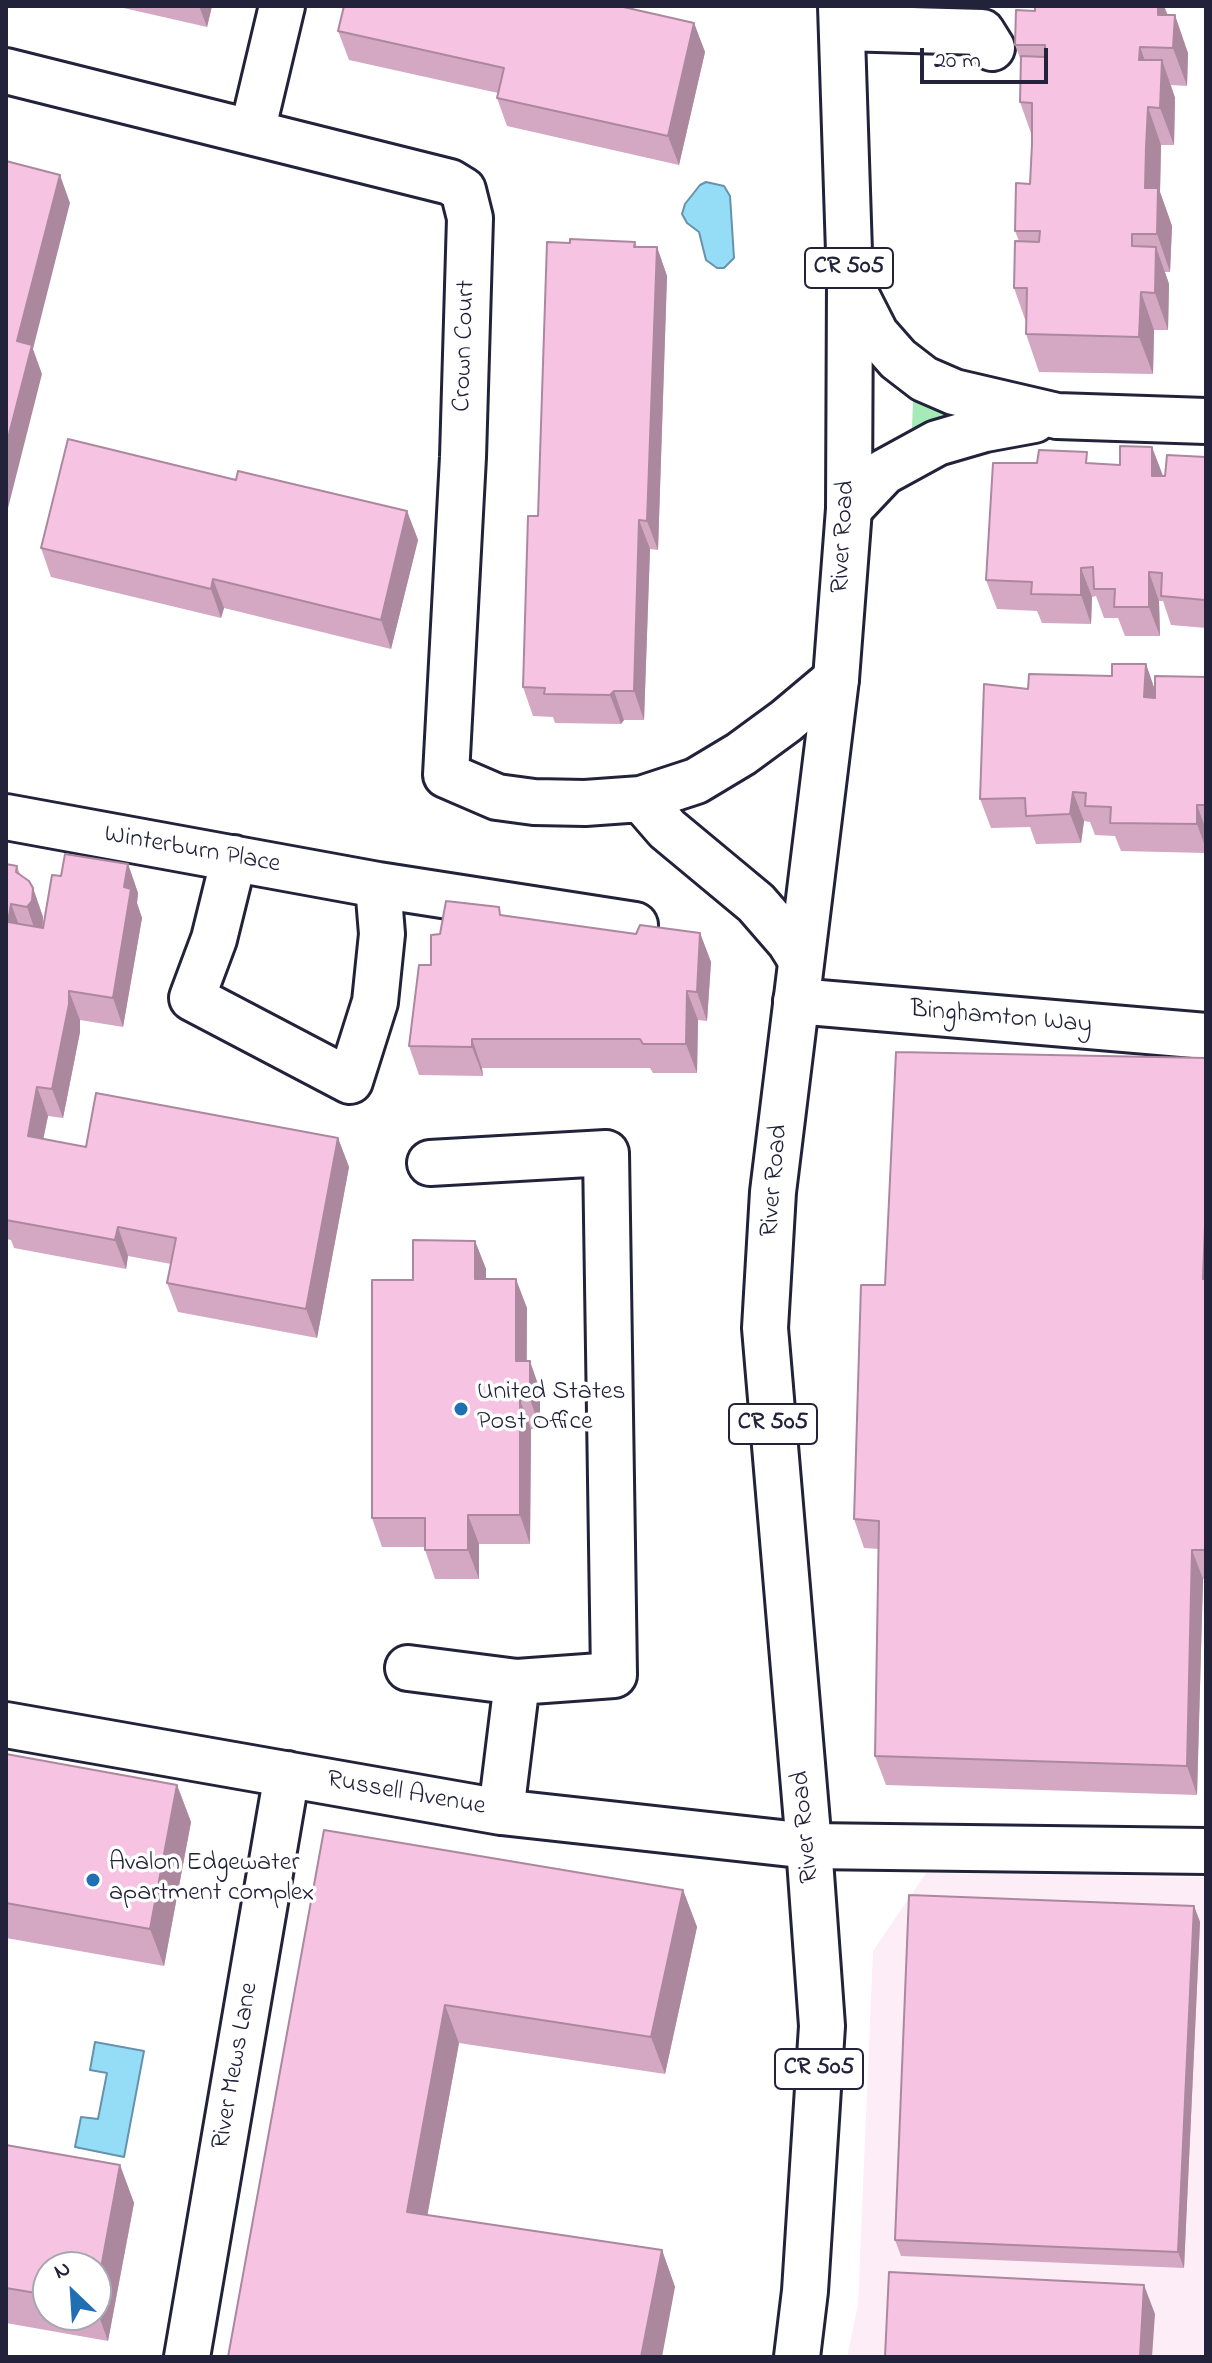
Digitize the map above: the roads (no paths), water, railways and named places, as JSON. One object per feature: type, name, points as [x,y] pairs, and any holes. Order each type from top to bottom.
[{"type":"street","points":[[252,132],[282,6]]},
{"type":"street","points":[[842,17],[982,32],[992,48]]},
{"type":"street","name":"River Road","points":[[797,2357],[805,2291],[822,2026],[765,1328],[773,1192],[836,679],[849,509],[850,283],[842,17]]},
{"type":"street","name":"Crown Court","points":[[6,71],[450,182],[463,190],[470,218],[463,457],[446,775],[497,797],[534,802],[585,803],[641,799],[696,781],[741,754],[836,679]]},
{"type":"street","points":[[850,283],[876,334],[898,359],[924,379],[954,392],[1057,416],[1206,421]]},
{"type":"street","points":[[849,509],[884,472],[937,443],[985,429],[1057,416]]},
{"type":"street","points":[[641,799],[667,829],[756,903],[789,941],[798,981]]},
{"type":"street","name":"Winterburn Place","points":[[6,817],[378,885],[635,925]]},
{"type":"street","points":[[234,858],[214,939],[192,998],[350,1081],[375,1002],[382,934],[378,885]]},
{"type":"street","name":"Binghamton Way","points":[[798,981],[1206,1036]]},
{"type":"street","points":[[408,1668],[517,1682],[614,1675],[606,1153],[430,1163]]},
{"type":"street","points":[[501,1812],[517,1682]]},
{"type":"street","name":"Russell Avenue","points":[[6,1725],[501,1812],[809,1846],[1206,1851]]},
{"type":"street","name":"River Mews Lane","points":[[187,2357],[287,1774]]},
{"type":"water","points":[[706,182],[724,186],[730,196],[734,258],[724,268],[717,268],[706,260],[699,232],[687,223],[682,214],[685,204]]},
{"type":"water","points":[[95,2042],[144,2051],[124,2157],[75,2147],[81,2117],[98,2119],[107,2073],[90,2070]]},
{"type":"place","name":"United States Post Office","points":[[461,1409]]},
{"type":"place","name":"Avalon Edgewater apartment complex","points":[[93,1880]]}]
